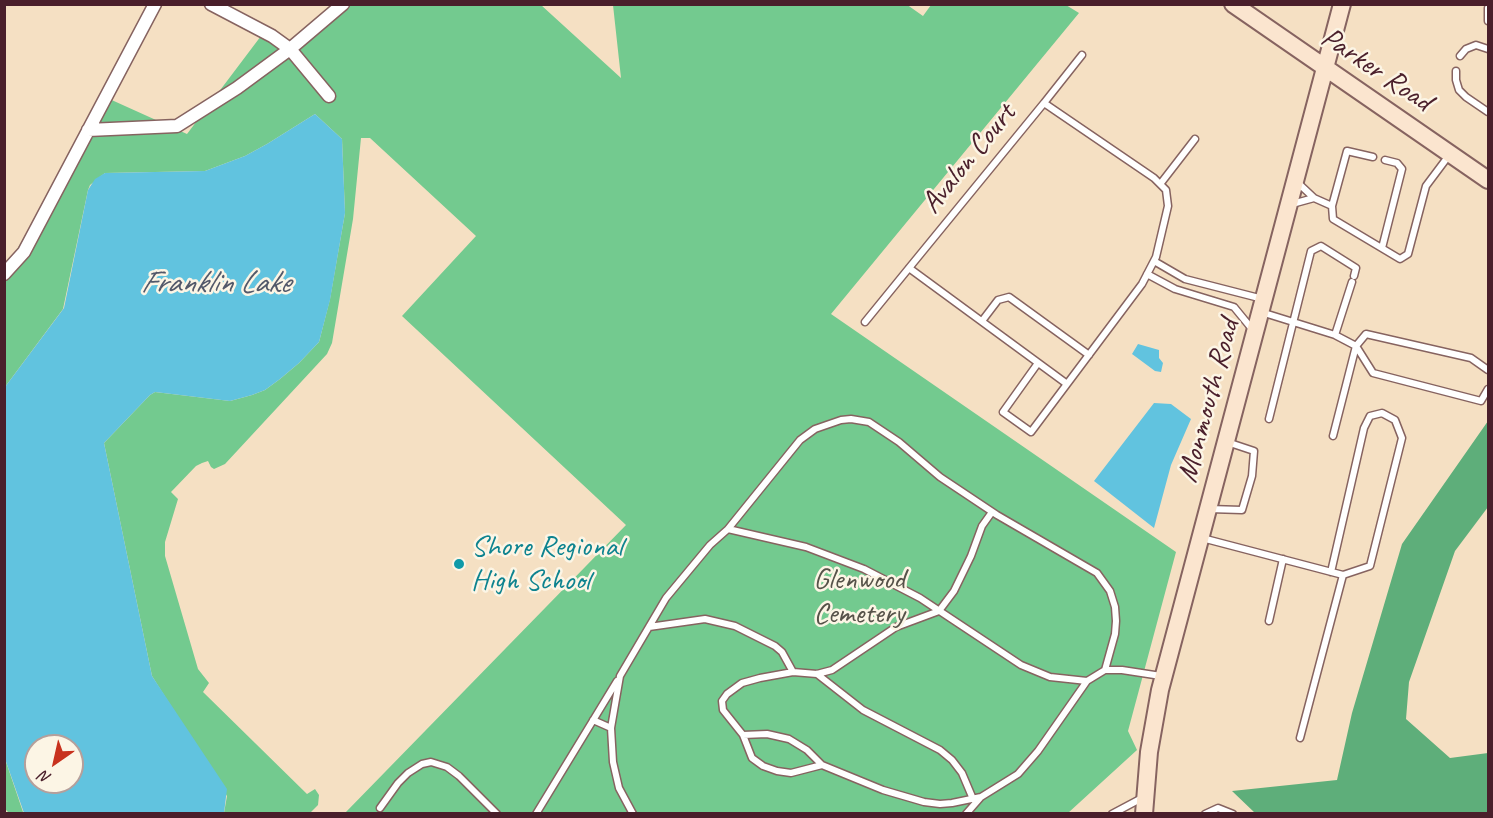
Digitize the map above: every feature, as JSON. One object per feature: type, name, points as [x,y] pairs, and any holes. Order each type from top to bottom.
[{"type":"main road","name":"Parker Road","points":[[1233,4],[1488,180]]},
{"type":"main road","name":"Monmouth Road","points":[[1144,805],[1149,752],[1165,676],[1342,4]]},
{"type":"street","points":[[4,274],[24,252],[155,4]]},
{"type":"street","points":[[211,4],[272,36],[290,49],[329,96]]},
{"type":"street","points":[[88,130],[177,126],[237,88],[290,49],[343,4]]},
{"type":"lane","points":[[1488,8],[1488,21]]},
{"type":"lane","points":[[1460,56],[1466,49],[1476,45],[1488,49]]},
{"type":"lane","points":[[1044,103],[1082,56]]},
{"type":"lane","points":[[1456,71],[1459,90],[1488,112]]},
{"type":"lane","name":"Avalon Court","points":[[866,322],[1044,103],[1161,183]]},
{"type":"lane","points":[[1038,363],[1003,412],[1031,432],[1142,284],[1154,261],[1168,206],[1166,190],[1161,183],[1195,139]]},
{"type":"lane","points":[[1373,157],[1347,151],[1332,206],[1333,219],[1400,259],[1408,254],[1426,186],[1450,154]]},
{"type":"lane","points":[[1382,248],[1402,169],[1397,163],[1385,160]]},
{"type":"lane","points":[[1294,180],[1314,198],[1332,206]]},
{"type":"lane","points":[[1288,204],[1314,198]]},
{"type":"lane","points":[[1269,419],[1311,251],[1321,246],[1356,268],[1335,335]]},
{"type":"lane","points":[[1154,261],[1185,279],[1262,305],[1293,322],[1335,335],[1356,346],[1373,373],[1481,401],[1488,389]]},
{"type":"lane","points":[[909,268],[1067,384]]},
{"type":"lane","points":[[1147,274],[1175,289],[1234,307],[1255,333]]},
{"type":"lane","points":[[982,321],[998,300],[1009,297],[1089,355]]},
{"type":"lane","points":[[1333,436],[1356,346],[1366,334],[1471,358],[1488,370]]},
{"type":"lane","points":[[1201,538],[1342,575],[1370,566],[1402,438],[1395,420],[1382,413],[1370,416],[1364,428],[1331,572]]},
{"type":"lane","points":[[536,813],[666,598],[685,574],[728,529],[800,440],[826,424],[851,419],[869,422],[880,428],[940,477],[992,512],[1097,573],[1106,584],[1115,607],[1115,634],[1105,670]]},
{"type":"lane","points":[[1209,509],[1242,510],[1252,476],[1254,452],[1227,442]]},
{"type":"lane","points":[[822,765],[791,773],[770,768],[752,758],[743,735],[723,710],[722,701],[727,694],[742,683],[793,672],[817,674],[841,665],[896,627],[939,611],[954,591],[982,526],[992,512]]},
{"type":"lane","points":[[728,529],[782,540],[833,556],[898,585],[1021,665],[1050,676],[1088,681]]},
{"type":"lane","points":[[1269,621],[1283,559]]},
{"type":"lane","points":[[1300,738],[1342,575]]},
{"type":"lane","points":[[649,627],[705,620],[735,626],[775,646],[782,652],[793,672]]},
{"type":"lane","points":[[966,813],[981,797],[1018,774],[1028,764],[1088,681],[1105,670],[1165,676]]},
{"type":"lane","points":[[817,674],[863,710],[940,750],[962,773],[973,799]]},
{"type":"lane","points":[[620,676],[610,728],[616,776],[624,798],[633,813]]},
{"type":"lane","points":[[593,720],[610,728]]},
{"type":"lane","points":[[743,735],[767,734],[789,739],[807,750],[822,765],[883,790],[924,802],[940,804],[981,797]]},
{"type":"lane","points":[[380,808],[408,773],[431,762],[447,767],[459,776],[497,813]]},
{"type":"lane","points":[[1112,813],[1144,805]]},
{"type":"lane","points":[[1205,813],[1218,808],[1233,813]]},
{"type":"green space","name":"Glenwood Cemetery","points":[[906,4],[923,16],[931,5],[1066,5],[1079,13],[831,314],[1176,552],[1128,731],[1137,750],[1068,813],[345,813],[626,525],[402,316],[476,236],[370,138],[361,138],[353,219],[332,343],[327,354],[225,464],[214,469],[208,461],[196,466],[171,492],[178,499],[165,542],[165,556],[198,669],[209,683],[203,692],[307,794],[315,789],[319,795],[318,805],[310,813],[224,813],[227,796],[152,676],[104,443],[155,392],[230,401],[252,395],[265,390],[280,379],[319,342],[330,299],[345,213],[342,139],[315,114],[245,156],[205,171],[105,173],[90,185],[88,190],[63,309],[5,387],[4,272],[105,97],[187,134],[264,32],[289,48],[339,5],[541,5],[621,78],[613,5]]},
{"type":"green space","points":[[1488,421],[1488,507],[1455,551],[1409,682],[1406,719],[1450,758],[1488,753],[1488,813],[1255,813],[1232,791],[1337,780],[1352,713],[1402,544]]},
{"type":"green space","points":[[4,756],[24,813],[9,813],[5,809]]},
{"type":"water","name":"Franklin Lake","points":[[315,114],[342,139],[345,213],[330,300],[319,342],[280,379],[265,390],[252,395],[230,401],[155,392],[104,443],[152,676],[227,789],[224,813],[24,813],[4,756],[5,387],[64,308],[88,190],[95,179],[105,173],[205,171],[245,156]]},
{"type":"water","points":[[1138,344],[1159,350],[1159,358],[1163,363],[1161,372],[1155,371],[1132,354]]},
{"type":"water","points":[[1154,403],[1171,404],[1191,419],[1171,465],[1154,528],[1094,481]]},
{"type":"place","name":"Shore Regional High School","points":[[459,564]]}]
